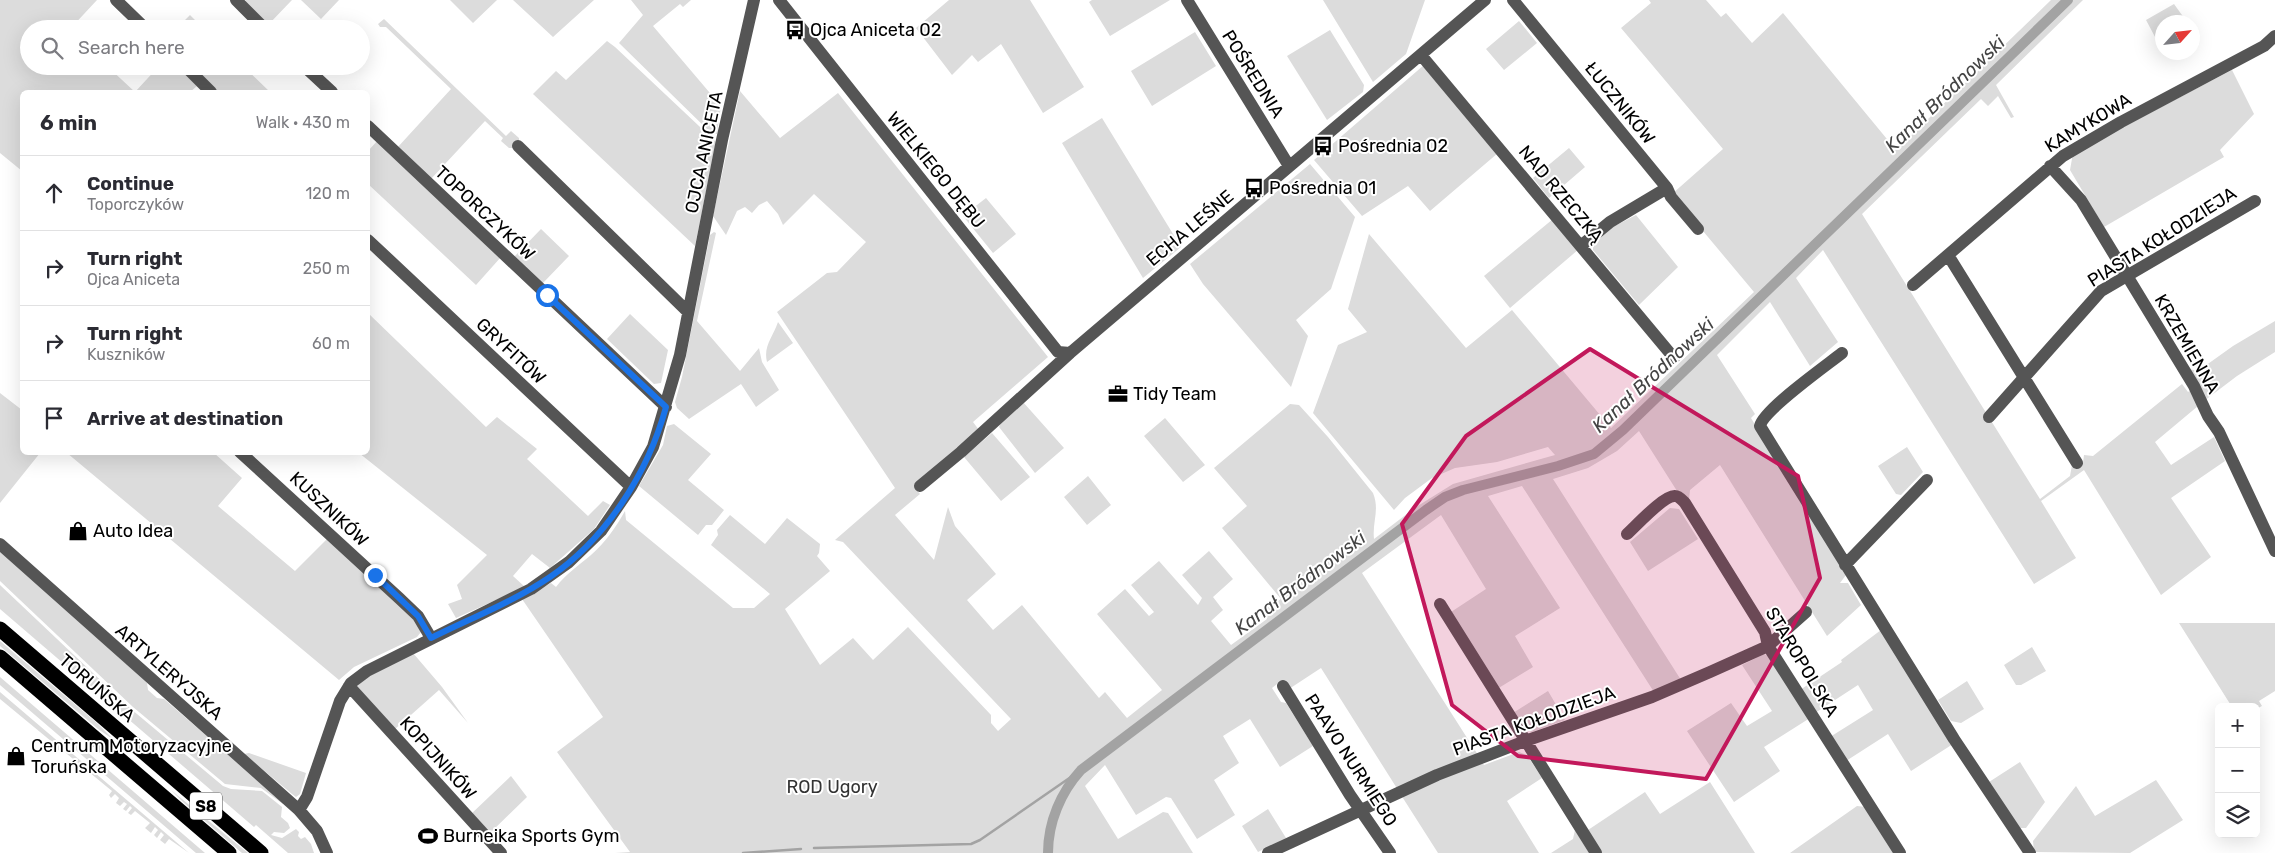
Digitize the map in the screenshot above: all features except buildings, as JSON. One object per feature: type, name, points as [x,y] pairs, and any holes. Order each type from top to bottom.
[{"type":"highway","points":[[0,621],[58,679]]},
{"type":"highway","name":"TORUŃSKA","points":[[0,629],[261,853]]},
{"type":"highway","name":"S8","points":[[0,658],[229,853]]},
{"type":"street","points":[[116,0],[137,20]]},
{"type":"street","points":[[236,0],[256,20]]},
{"type":"street","name":"OJCA ANICETA","points":[[299,810],[306,797],[340,701],[348,686],[367,671],[531,589],[553,574],[602,531],[631,487],[653,447],[680,355],[722,140],[754,0]]},
{"type":"street","name":"WIELKIEGO DĘBU","points":[[779,0],[1058,352],[1070,353]]},
{"type":"street","name":"POŚREDNIA","points":[[1187,0],[1289,166]]},
{"type":"street","name":"ECHA LEŚNE","points":[[920,486],[961,452],[1070,353],[1485,0]]},
{"type":"street","name":"ŁUCZNIKÓW","points":[[1513,0],[1667,188],[1672,198],[1698,229]]},
{"type":"street","name":"KAMYKOWA","points":[[1913,285],[2050,166],[2082,143],[2264,46],[2275,36]]},
{"type":"street","name":"NAD RZECZKĄ","points":[[1420,54],[1674,358]]},
{"type":"street","points":[[194,75],[209,90]]},
{"type":"street","points":[[314,75],[330,90]]},
{"type":"street","name":"TOPORCZYKÓW","points":[[370,128],[666,407]]},
{"type":"street","points":[[518,146],[688,312]]},
{"type":"street","name":"KRZEMIENNA","points":[[2050,166],[2081,200],[2126,277],[2194,386],[2208,416],[2219,432],[2275,550]]},
{"type":"street","points":[[1582,246],[1610,222],[1667,188]]},
{"type":"street","name":"PIASTA KOŁODZIEJA","points":[[1989,417],[2097,295],[2255,201]]},
{"type":"street","name":"GRYFITÓW","points":[[370,242],[631,487]]},
{"type":"street","points":[[1948,254],[2077,463]]},
{"type":"street","points":[[1842,353],[1794,390],[1767,415],[1760,426],[1954,739],[2030,853]]},
{"type":"street","name":"KUSZNIKÓW","points":[[243,455],[412,610],[418,616],[431,638]]},
{"type":"street","points":[[1845,565],[1927,480]]},
{"type":"street","name":"STAROPOLSKA","points":[[1627,534],[1648,514],[1671,497],[1677,497],[1685,503],[1765,632],[1768,646],[1900,853]]},
{"type":"street","name":"ARTYLERYJSKA","points":[[0,544],[299,810],[318,831],[327,853]]},
{"type":"street","points":[[1440,604],[1524,741],[1596,853]]},
{"type":"street","name":"PIASTA KOŁODZIEJA","points":[[1268,853],[1437,775],[1524,741],[1652,697],[1768,646],[1806,612]]},
{"type":"street","name":"KOPIJNIKÓW","points":[[348,686],[501,853]]},
{"type":"street","name":"PAAVO NURMIEGO","points":[[1283,686],[1390,853]]},
{"type":"highlighted area","points":[[1590,349],[1798,476],[1820,578],[1706,779],[1518,756],[1452,705],[1402,524],[1466,436]]},
{"type":"green space","points":[[0,0],[97,0],[78,20],[20,20],[20,75],[117,75],[133,90],[20,90],[20,169],[0,153]]},
{"type":"green space","points":[[246,0],[292,0],[273,20],[263,20],[244,2]]},
{"type":"green space","points":[[301,0],[339,0],[321,19]]},
{"type":"green space","points":[[450,0],[497,0],[473,23]]},
{"type":"green space","points":[[513,0],[594,0],[553,37]]},
{"type":"green space","points":[[631,0],[691,0],[683,7],[680,4],[653,26],[721,106],[717,134],[711,133],[619,43],[643,15]]},
{"type":"green space","points":[[949,0],[1030,0],[1084,87],[1043,113],[1001,44],[978,62],[972,55],[952,75],[916,28]]},
{"type":"green space","points":[[1092,0],[1170,0],[1110,36],[1089,2]]},
{"type":"green space","points":[[1323,0],[1425,0],[1406,54],[1373,82]]},
{"type":"green space","name":"ROD Ugory","points":[[1649,0],[1706,0],[1721,17],[1726,13],[1752,43],[1783,13],[1896,150],[2051,0],[2083,0],[1996,85],[2014,117],[2011,118],[1998,96],[1988,106],[1981,99],[1862,214],[2040,499],[2070,476],[2072,465],[2078,468],[2083,463],[2084,455],[2093,456],[2182,384],[2188,392],[2191,390],[2198,406],[2155,442],[2171,465],[2214,437],[2225,461],[2171,498],[2211,557],[2161,595],[2084,470],[2041,501],[2076,558],[2034,584],[1823,250],[1796,278],[1838,342],[1810,366],[1770,302],[1717,355],[1755,414],[1751,418],[1846,575],[1840,583],[1848,583],[1861,605],[1827,636],[1720,465],[1690,490],[1689,500],[1677,491],[1639,431],[1617,451],[1588,468],[1553,479],[1681,680],[1654,692],[1522,486],[1488,496],[1560,608],[1515,636],[1533,667],[1497,689],[1451,612],[1486,589],[1441,515],[1362,573],[1478,755],[1398,790],[1321,668],[1289,689],[1282,680],[1272,688],[1281,702],[1286,703],[1313,746],[1280,767],[1250,719],[1223,736],[1239,763],[1214,780],[1235,815],[1197,839],[1171,798],[1166,797],[1136,815],[1105,765],[1085,786],[1118,839],[1163,812],[1168,813],[1193,853],[615,853],[630,852],[557,752],[603,717],[522,599],[551,583],[556,587],[601,545],[625,511],[626,520],[733,608],[754,608],[770,594],[711,545],[718,535],[717,530],[730,515],[765,544],[787,518],[820,544],[817,556],[830,571],[785,609],[820,665],[853,638],[873,660],[908,627],[991,715],[991,723],[998,731],[1011,719],[843,542],[835,540],[895,488],[777,312],[827,273],[837,272],[866,242],[814,194],[783,225],[778,214],[767,201],[759,205],[752,213],[745,207],[737,211],[726,235],[713,216],[740,91],[780,138],[838,93],[1048,357],[973,422],[979,430],[914,486],[920,494],[895,515],[934,560],[948,507],[955,526],[996,574],[967,600],[993,630],[1022,605],[1099,698],[1105,692],[1127,718],[1162,690],[1097,614],[1125,589],[1149,616],[1154,612],[1131,585],[1159,561],[1198,605],[1202,598],[1182,575],[1209,551],[1233,579],[1213,597],[1223,610],[1211,621],[1231,645],[1267,619],[1261,611],[1281,599],[1222,528],[1247,506],[1214,468],[1290,404],[1299,405],[1328,437],[1373,493],[1376,505],[1374,539],[1416,507],[1453,484],[1555,455],[1548,447],[1497,462],[1455,468],[1432,478],[1405,498],[1394,510],[1313,413],[1338,345],[1367,332],[1348,309],[1369,234],[1466,348],[1512,310],[1611,428],[1754,292],[1672,194],[1723,149],[1621,28],[1651,3]]},
{"type":"green space","points":[[2174,4],[2182,15],[2155,15],[2155,37],[2146,20]]},
{"type":"green space","points":[[190,15],[195,20],[185,20]]},
{"type":"green space","points":[[384,19],[506,136],[511,131],[519,138],[519,143],[513,148],[509,148],[501,141],[503,138],[485,121],[431,179],[397,148],[451,89],[386,27],[380,27],[378,24]]},
{"type":"green space","points":[[1519,21],[1537,43],[1504,70],[1486,49]]},
{"type":"green space","points":[[1330,30],[1364,85],[1363,92],[1327,120],[1287,56]]},
{"type":"green space","points":[[1195,32],[1216,66],[1152,106],[1131,71]]},
{"type":"green space","points":[[607,41],[716,142],[695,246],[533,94],[556,71],[566,80]]},
{"type":"green space","points":[[1424,65],[1498,153],[1430,211],[1408,186],[1362,216],[1314,160]]},
{"type":"green space","points":[[2232,70],[2254,114],[2220,150],[2224,157],[2104,227],[2070,170],[2073,153]]},
{"type":"green space","points":[[151,75],[186,75],[197,86],[192,90],[137,90]]},
{"type":"green space","points":[[200,75],[252,75],[268,90],[213,90]]},
{"type":"green space","points":[[1102,118],[1181,247],[1143,278],[1062,143]]},
{"type":"green space","points":[[378,140],[501,257],[476,285],[370,186],[370,149]]},
{"type":"green space","points":[[1569,148],[1585,167],[1549,198],[1533,178]]},
{"type":"green space","points":[[1310,164],[1355,217],[1331,289],[1296,320],[1308,336],[1291,387],[1203,284],[1190,264]]},
{"type":"green space","points":[[986,198],[1016,234],[993,253],[963,216]]},
{"type":"green space","points":[[1636,215],[1678,267],[1639,305],[1593,250],[1593,244],[1609,229]]},
{"type":"green space","points":[[1553,219],[1579,249],[1510,308],[1484,276]]},
{"type":"green space","points":[[541,229],[569,256],[542,284],[514,257]]},
{"type":"green space","points":[[714,232],[716,233],[697,321],[740,371],[759,348],[762,362],[779,390],[756,407],[741,384],[689,419],[677,408],[675,402],[682,377],[710,235]]},
{"type":"green space","points":[[630,314],[668,350],[661,383],[654,384],[607,339]]},
{"type":"green space","points":[[370,315],[486,427],[497,417],[537,449],[527,459],[588,516],[603,501],[610,505],[594,529],[550,568],[532,554],[513,576],[525,587],[456,618],[448,604],[462,599],[457,585],[487,555],[362,455],[370,455]]},
{"type":"green space","points":[[2275,321],[2275,352],[2237,376],[2204,401],[2189,369],[2198,371],[2233,346]]},
{"type":"green space","points":[[778,322],[793,343],[767,362],[767,346]]},
{"type":"green space","points":[[0,393],[20,408],[20,455],[38,455],[0,503]]},
{"type":"green space","points":[[1023,402],[1064,448],[1035,473],[999,427],[1001,422]]},
{"type":"green space","points":[[1165,418],[1205,465],[1183,482],[1144,436]]},
{"type":"green space","points":[[674,424],[711,454],[688,480],[724,510],[712,525],[706,525],[698,535],[639,486],[663,445],[667,426]]},
{"type":"green space","points":[[992,433],[1030,477],[1001,501],[964,457]]},
{"type":"green space","points":[[1907,447],[1923,472],[1901,495],[1896,494],[1878,466]]},
{"type":"green space","points":[[69,455],[216,455],[242,478],[218,506],[295,571],[327,539],[414,618],[421,632],[417,637],[354,667],[339,680]]},
{"type":"green space","points":[[1088,476],[1111,505],[1087,525],[1064,497]]},
{"type":"green space","points":[[1670,508],[1679,509],[1698,539],[1648,571],[1630,542]]},
{"type":"green space","points":[[0,549],[147,683],[148,690],[157,698],[164,699],[283,804],[261,788],[225,784],[133,707],[0,581]]},
{"type":"green space","points":[[0,585],[131,709],[223,786],[231,789],[262,791],[282,807],[281,817],[288,823],[290,828],[284,833],[274,832],[271,835],[282,838],[296,829],[301,839],[305,837],[311,844],[314,853],[288,853],[256,825],[254,827],[0,609]]},
{"type":"green space","points":[[2179,623],[2275,623],[2275,691],[2259,701],[2262,706],[2260,707],[2260,703],[2229,703]]},
{"type":"green space","points":[[1881,630],[1953,744],[1911,771],[1888,734],[1846,761],[1830,737],[1873,710],[1858,685],[1815,713],[1800,690],[1842,662],[1841,660]]},
{"type":"green space","points":[[0,641],[97,723],[114,740],[98,729],[0,646]]},
{"type":"green space","points":[[2032,647],[2046,671],[2021,685],[2016,685],[2004,665]]},
{"type":"green space","points":[[413,653],[442,687],[468,723],[439,690],[394,730],[357,686],[365,678]]},
{"type":"green space","points":[[1764,654],[1771,657],[1810,718],[1764,747],[1780,771],[1734,802],[1687,731],[1731,703],[1747,726],[1772,711],[1742,665]]},
{"type":"green space","points":[[0,677],[205,853],[196,853],[0,685]]},
{"type":"green space","points":[[1967,681],[1984,709],[1961,723],[1951,721],[1938,700]]},
{"type":"green space","points":[[1548,691],[1565,720],[1532,732],[1522,728],[1513,713]]},
{"type":"green space","points":[[0,692],[189,853],[169,839],[165,844],[160,840],[164,835],[161,832],[157,838],[154,835],[158,830],[155,827],[151,833],[145,828],[150,823],[135,811],[131,815],[128,813],[132,808],[130,806],[126,811],[123,809],[127,804],[124,802],[120,806],[116,803],[119,798],[115,794],[111,798],[109,795],[112,791],[61,749],[55,752],[57,746],[0,699]]},
{"type":"green space","points":[[1519,752],[1527,755],[1542,778],[1507,801],[1539,853],[1438,853],[1401,795],[1481,761],[1484,765]]},
{"type":"green space","points":[[249,753],[306,773],[300,794],[296,797],[244,754]]},
{"type":"green space","points":[[2020,762],[2045,802],[2026,828],[2018,828],[1989,782]]},
{"type":"green space","points":[[511,776],[527,797],[488,835],[470,815]]},
{"type":"green space","points":[[2156,780],[2183,820],[2130,853],[2034,852],[2033,841],[2076,786],[2095,816]]},
{"type":"green space","points":[[1710,782],[1755,853],[1602,853],[1588,830],[1645,792],[1660,814]]},
{"type":"green space","points":[[171,790],[248,853],[242,853]]},
{"type":"green space","points":[[1857,806],[1866,807],[1894,853],[1790,853]]},
{"type":"green space","points":[[1268,809],[1286,838],[1258,852],[1242,826]]},
{"type":"green space","points":[[1575,830],[1589,853],[1551,853],[1573,839]]},
{"type":"waterway","name":"Kanał Bródnowski","points":[[1048,853],[1050,830],[1057,808],[1067,788],[1081,770],[1426,510],[1445,497],[1463,490],[1558,466],[1594,454],[1623,430],[2068,0]]},
{"type":"waterway","points":[[814,848],[971,844],[980,840],[1081,770]]},
{"type":"waterway","points":[[743,853],[801,849]]},
{"type":"place","name":"Ojca Aniceta 02","points":[[795,30]]},
{"type":"place","name":"Pośrednia 02","points":[[1323,146]]},
{"type":"place","name":"Pośrednia 01","points":[[1254,188]]},
{"type":"place","name":"Tidy Team","points":[[1118,394]]},
{"type":"place","name":"Auto Idea","points":[[78,531]]},
{"type":"place","name":"Centrum Motoryzacyjne Toruńska","points":[[16,756]]},
{"type":"place","name":"Burneika Sports Gym","points":[[428,836]]},
{"type":"route","points":[[375,575],[418,616],[431,638],[531,589],[569,562],[602,531],[631,487],[653,447],[666,407],[547,295]]}]
